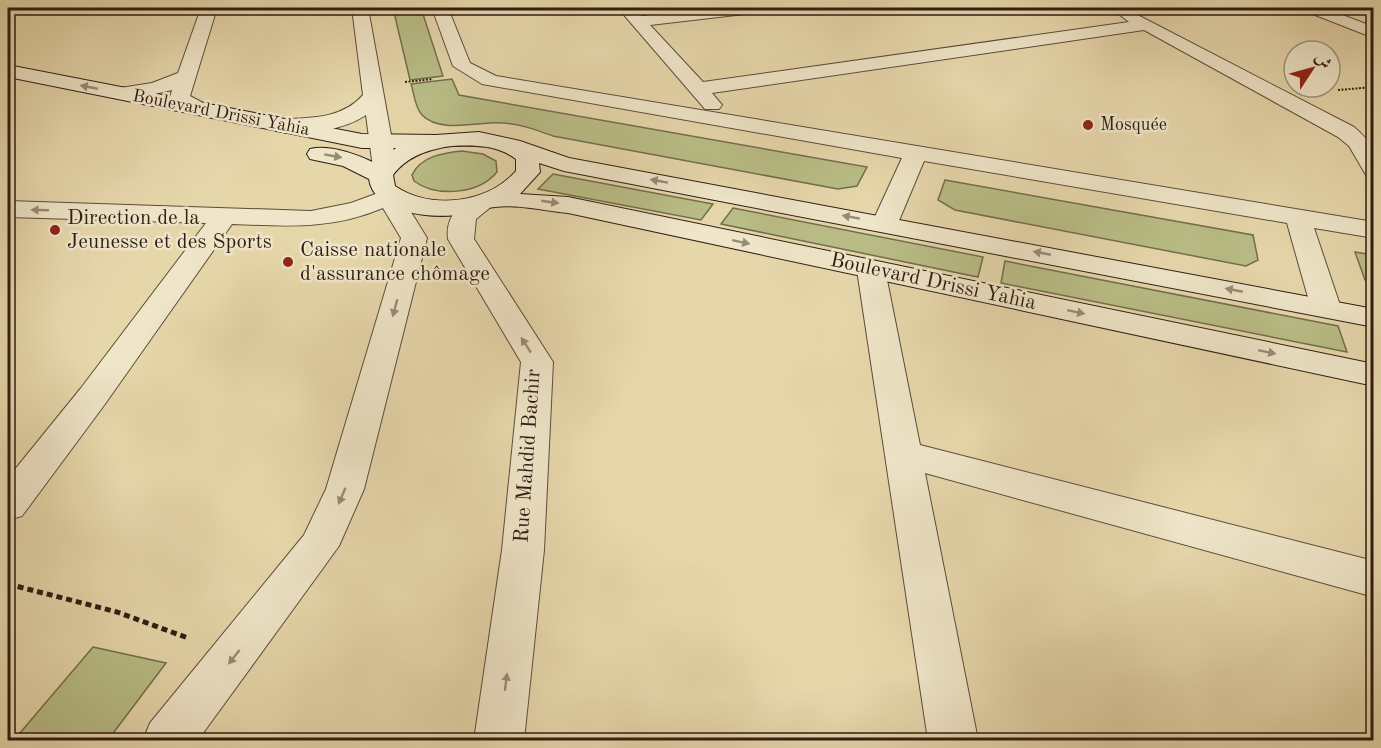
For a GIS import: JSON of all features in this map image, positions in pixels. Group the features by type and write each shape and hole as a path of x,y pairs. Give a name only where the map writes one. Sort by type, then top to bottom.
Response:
{"street":[{"path":"200,109 184,102 180,97 209,8"},
{"path":"168,741 319,546 345,489 414,238 385,180 360,8"},
{"path":"440,8 462,66 489,80 1374,230"},
{"path":"632,14 753,8"},
{"path":"1113,8 1346,132 1358,142 1374,170"},
{"path":"1311,8 1374,33"},
{"path":"632,14 724,119"},
{"path":"698,89 1146,25"},
{"name":"Boulevard Drissi Yahia","path":"8,72 284,126 399,134 445,141"},
{"path":"121,93 146,92 168,86 186,77"},
{"name":"Boulevard Drissi Yahia","path":"8,92 350,160 385,180 414,205 430,207 488,200 567,205 1374,375"},
{"path":"284,126 338,119 356,112 374,97"},
{"path":"8,208 224,217 326,217 358,209 385,180 400,156 445,141 479,139 512,146 564,164 885,223 1374,318"},
{"path":"488,200 516,187 528,172 527,157 512,146"},
{"path":"885,223 916,152"},
{"name":"Rue Mahdid Bachir","path":"488,200 463,216 459,226 461,238 537,362 523,550 499,741"},
{"path":"8,505 93,396 224,217"},
{"path":"1298,217 1326,308"},
{"path":"871,270 952,741"},
{"path":"904,454 1374,579"}],"path":[{"path":"410,82 439,78"},
{"path":"1342,90 1374,87"},
{"path":"8,584 117,612 200,642"}],"green space":[{"path":"393,8 421,8 443,76 410,80"},
{"path":"452,79 459,95 867,167 857,186 838,189 553,136 516,125 494,123 449,125 430,121 422,115 418,108 411,84"},
{"path":"462,151 483,154 496,161 497,172 480,185 457,191 434,190 414,181 412,175 427,160 440,154"},
{"path":"553,174 713,204 701,220 538,189"},
{"path":"945,180 1253,235 1258,260 1246,266 955,210 938,200"},
{"path":"733,208 983,257 978,277 721,224"},
{"path":"1355,252 1373,255 1373,284 1365,280"},
{"path":"1005,261 1338,326 1347,352 1001,283"},
{"path":"93,647 166,663 108,740 14,740"}],"place":[{"name":"Mosquée","path":"1088,125"},
{"name":"Direction de la Jeunesse et des Sports","path":"55,230"},
{"name":"Caisse nationale d'assurance chômage","path":"288,262"}]}
